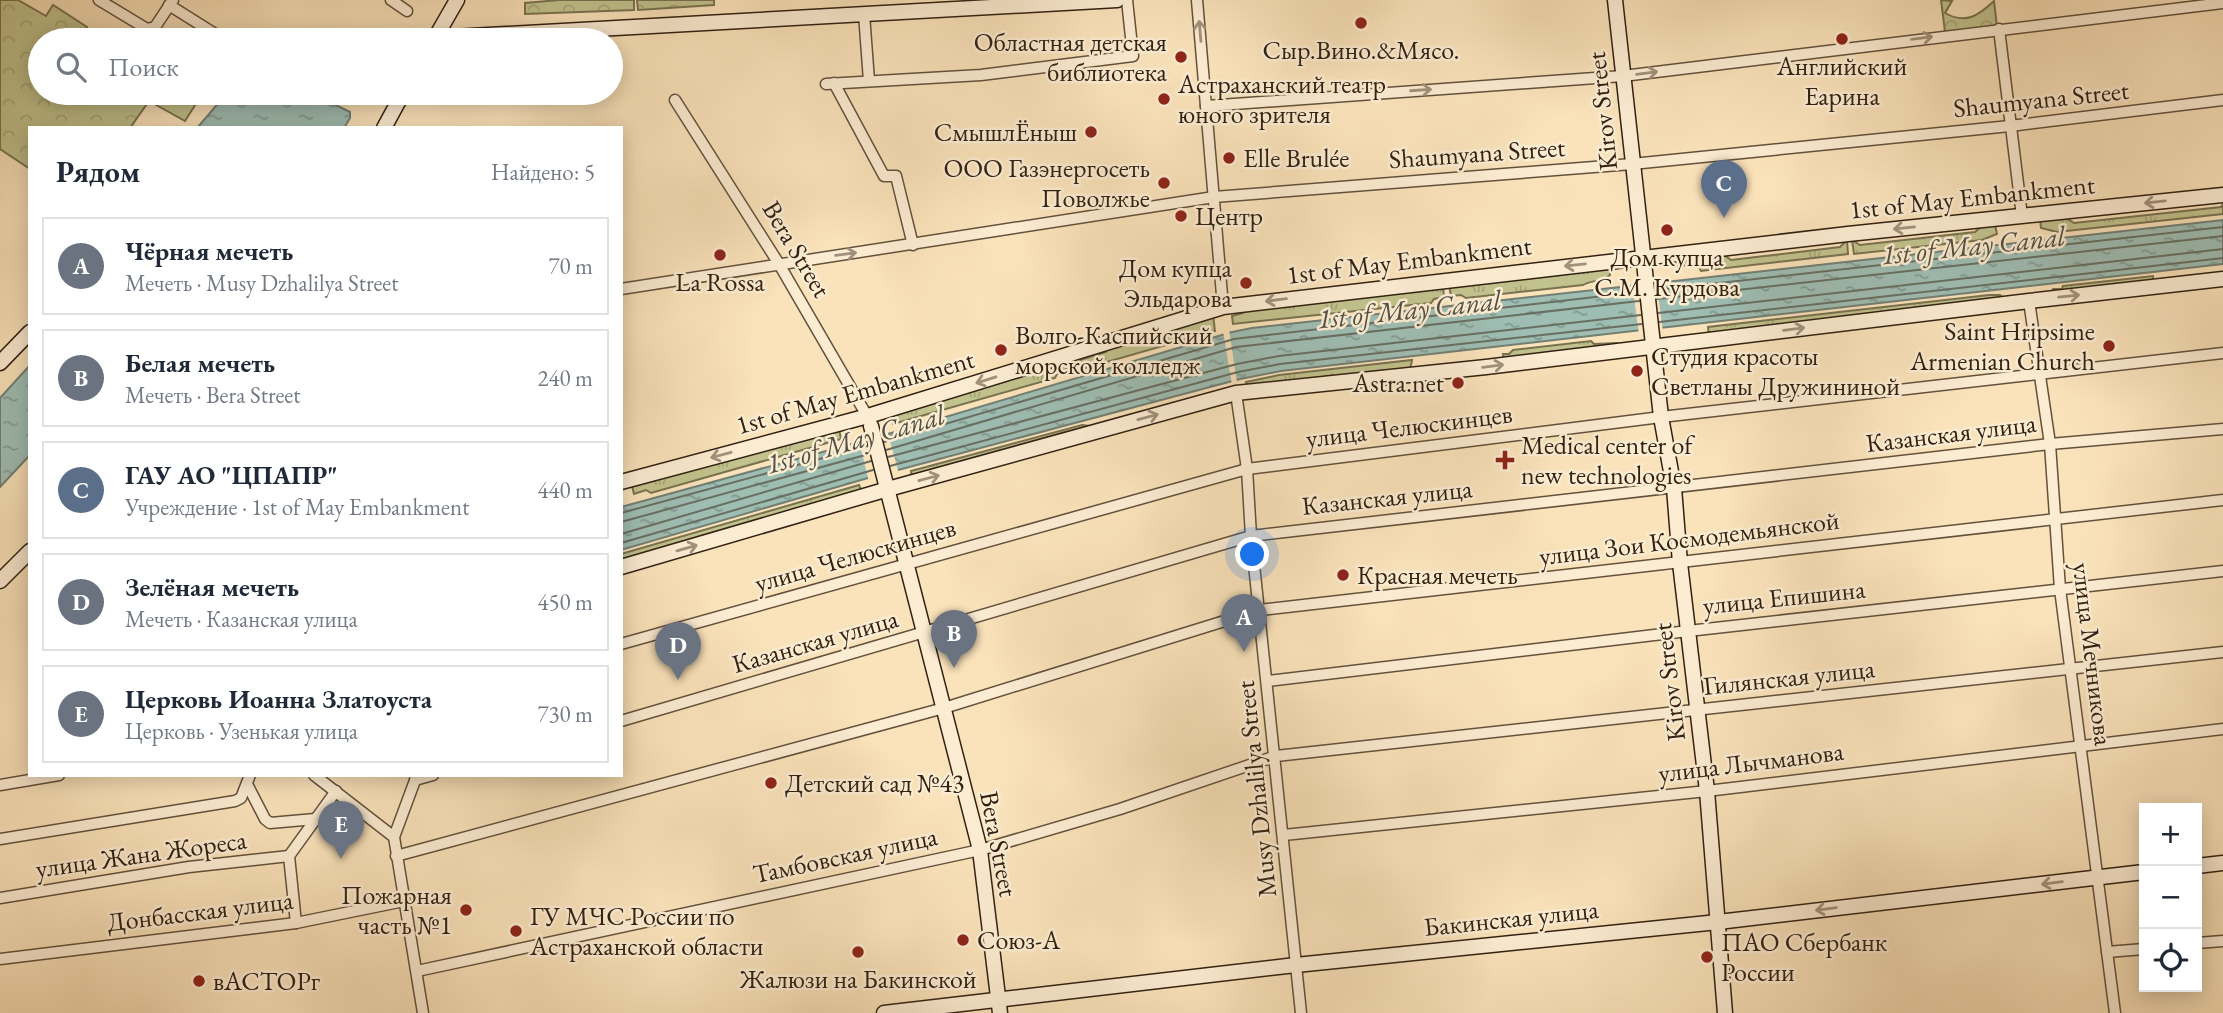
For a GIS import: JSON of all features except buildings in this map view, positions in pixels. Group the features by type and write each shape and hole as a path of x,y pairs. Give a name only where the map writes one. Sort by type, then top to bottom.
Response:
{"main road":[{"path":"441,28 457,0"},
{"path":"623,28 1116,0"},
{"name":"Kirov Street","path":"1615,0 1661,417 1674,488 1680,563 1707,791 1725,1013"},
{"path":"385,126 397,105"},
{"name":"1st of May Embankment","path":"623,482 870,421 1223,307 2223,195"},
{"path":"623,566 887,485 1236,394 1462,370 1653,341 2223,279"},
{"path":"0,363 28,334"},
{"name":"Bera Street","path":"870,421 980,850 999,1006"},
{"path":"0,581 28,553"},
{"path":"2202,865 2223,863"},
{"name":"Бакинская улица","path":"884,1013 999,1006 1112,988 1296,965 1718,922 2139,873"}],"street":[{"path":"99,0 145,28"},
{"path":"391,0 407,11"},
{"path":"913,245 896,176 884,176 830,84 981,75 1133,57 1127,0"},
{"path":"1197,0 1223,307"},
{"path":"151,28 155,27 171,3 206,28"},
{"path":"1206,106 1623,76 2223,3"},
{"path":"864,14 869,81"},
{"path":"1999,29 2022,216"},
{"name":"Bera Street","path":"675,100 779,264 870,421"},
{"name":"Shaumyana Street","path":"623,289 1213,197 1632,164 2010,126 2223,100"},
{"name":"улица Мечникова","path":"2029,301 2050,444 2060,589 2115,1013"},
{"name":"улица Челюскинцев","path":"623,643 1247,469 1661,417 2223,353"},
{"name":"Musy Dzhalilya Street","path":"1236,394 1247,469 1251,536 1301,1013"},
{"name":"Казанская улица","path":"623,720 1251,536 2050,444 2223,429"},
{"name":"улица Зои Космодемьянской","path":"396,856 944,708 1260,610 2223,500"},
{"name":"улица Епишина","path":"1268,681 2223,571"},
{"name":"Гилянская улица","path":"1276,756 2223,652"},
{"name":"улица Лычманова","path":"1284,835 1707,791 2223,729"},
{"name":"Тамбовская улица","path":"416,971 980,850 1120,809 1276,756"},
{"path":"0,785 47,777"},
{"path":"317,777 394,837"},
{"path":"416,778 394,837 423,1013"},
{"path":"248,780 265,819 270,823 315,820"},
{"path":"0,839 241,798 248,780"},
{"path":"296,923 289,856 335,791"},
{"name":"улица Жана Жореса","path":"0,898 189,867 289,856"},
{"name":"Донбасская улица","path":"0,959 296,923 404,901"},
{"path":"2202,943 2223,941"},
{"path":"2107,953 2139,950"}],"green space":[{"path":"0,0 18,0 46,16 53,5 87,27 28,28 28,105 146,105 131,126 28,126 28,168 0,149"},
{"path":"634,0 634,10 525,14 525,3"},
{"path":"637,0 714,0 714,5 638,10"},
{"path":"1941,0 1952,1 1945,13 1959,18 1972,17 1994,1 1997,27 1945,32"},
{"path":"156,105 195,105 185,121"},
{"path":"2223,204 2223,214 2057,232 2041,228 2040,219 2063,216 2074,223 2221,207"},
{"path":"1995,225 1997,234 1982,240 1854,254 1852,240 1860,245 1975,232 1982,226"},
{"path":"1847,240 1848,254 1701,271 1697,264 1672,267 1671,261 1724,255 1731,260 1840,247"},
{"path":"1610,267 1610,275 1607,277 1583,285 1466,298 1461,295 1451,296 1449,285"},
{"path":"2153,276 2154,285 2050,293 2053,289 2062,289 2063,286"},
{"path":"1443,286 1444,297 1434,299 1431,303 1233,324 1232,316 1243,313 1243,309"},
{"path":"2000,295 2007,301 1709,336 1708,327"},
{"path":"1213,315 1215,331 1086,368 1083,366 1072,369 1070,363 1106,352 1109,345"},
{"path":"1591,341 1594,344 1617,343 1623,346 1504,359 1503,354 1509,354 1513,350"},
{"path":"1412,360 1410,370 1248,388 1246,382 1279,375"},
{"path":"1065,364 1067,371 1057,374 1055,378 893,424 889,411 952,397"},
{"path":"1082,425 1089,426 1090,430 912,479 911,471"},
{"path":"839,429 841,439 651,493 646,490 634,494 632,486"},
{"path":"859,485 862,492 623,561 623,553"}],"water":[{"path":"217,105 336,105 350,112 345,126 199,126"},
{"path":"2223,220 2223,264 1281,371 1240,379 868,478 623,549 623,506 888,434 1252,328"},
{"path":"28,367 28,457 0,487 0,398"}],"pier":[{"path":"1656,280 1663,332 1639,335 1632,282"},
{"path":"1229,329 1237,383 1232,385 1223,331"},
{"path":"887,430 899,474 869,482 858,437"}],"place":[{"name":"Сыр.Вино.&Мясо.","path":"1361,23"},
{"name":"Английский Еарина","path":"1842,39"},
{"name":"Областная детская библиотека","path":"1181,57"},
{"name":"Астраханский театр юного зрителя","path":"1164,99"},
{"name":"СмышлЁныш","path":"1091,132"},
{"name":"Elle Brulée","path":"1229,158"},
{"name":"ООО Газэнергосеть Поволжье","path":"1164,183"},
{"name":"Центр","path":"1181,216"},
{"name":"ГАУ АО \"ЦПАПР\"","path":"1724,218"},
{"name":"Дом купца С.М. Курдова","path":"1667,230"},
{"name":"La Rossa","path":"720,255"},
{"name":"Дом купца Эльдарова","path":"1246,283"},
{"name":"Saint Hripsime Armenian Church","path":"2109,346"},
{"name":"Волго-Каспийский морской колледж","path":"1001,350"},
{"name":"Студия красоты Светланы Дружининой","path":"1637,371"},
{"name":"Astra.net","path":"1458,383"},
{"name":"Medical center of new technologies","path":"1505,460"},
{"name":"Красная мечеть","path":"1343,575"},
{"name":"Чёрная мечеть","path":"1244,652"},
{"name":"Белая мечеть","path":"954,668"},
{"name":"Зелёная мечеть","path":"678,680"},
{"name":"Детский сад №43","path":"771,783"},
{"name":"Церковь Иоанна Златоуста","path":"341,859"},
{"name":"Пожарная часть №1","path":"466,910"},
{"name":"ГУ МЧС России по Астраханской области","path":"516,931"},
{"name":"Союз-А","path":"963,940"},
{"name":"Жалюзи на Бакинской","path":"858,952"},
{"name":"ПАО Сбербанк России","path":"1707,957"},
{"name":"вАСТОРг","path":"199,981"}],"water label":[{"name":"1st of May Canal","path":"1973,245"},
{"name":"1st of May Canal","path":"1409,309"},
{"name":"1st of May Canal","path":"855,439"}]}
